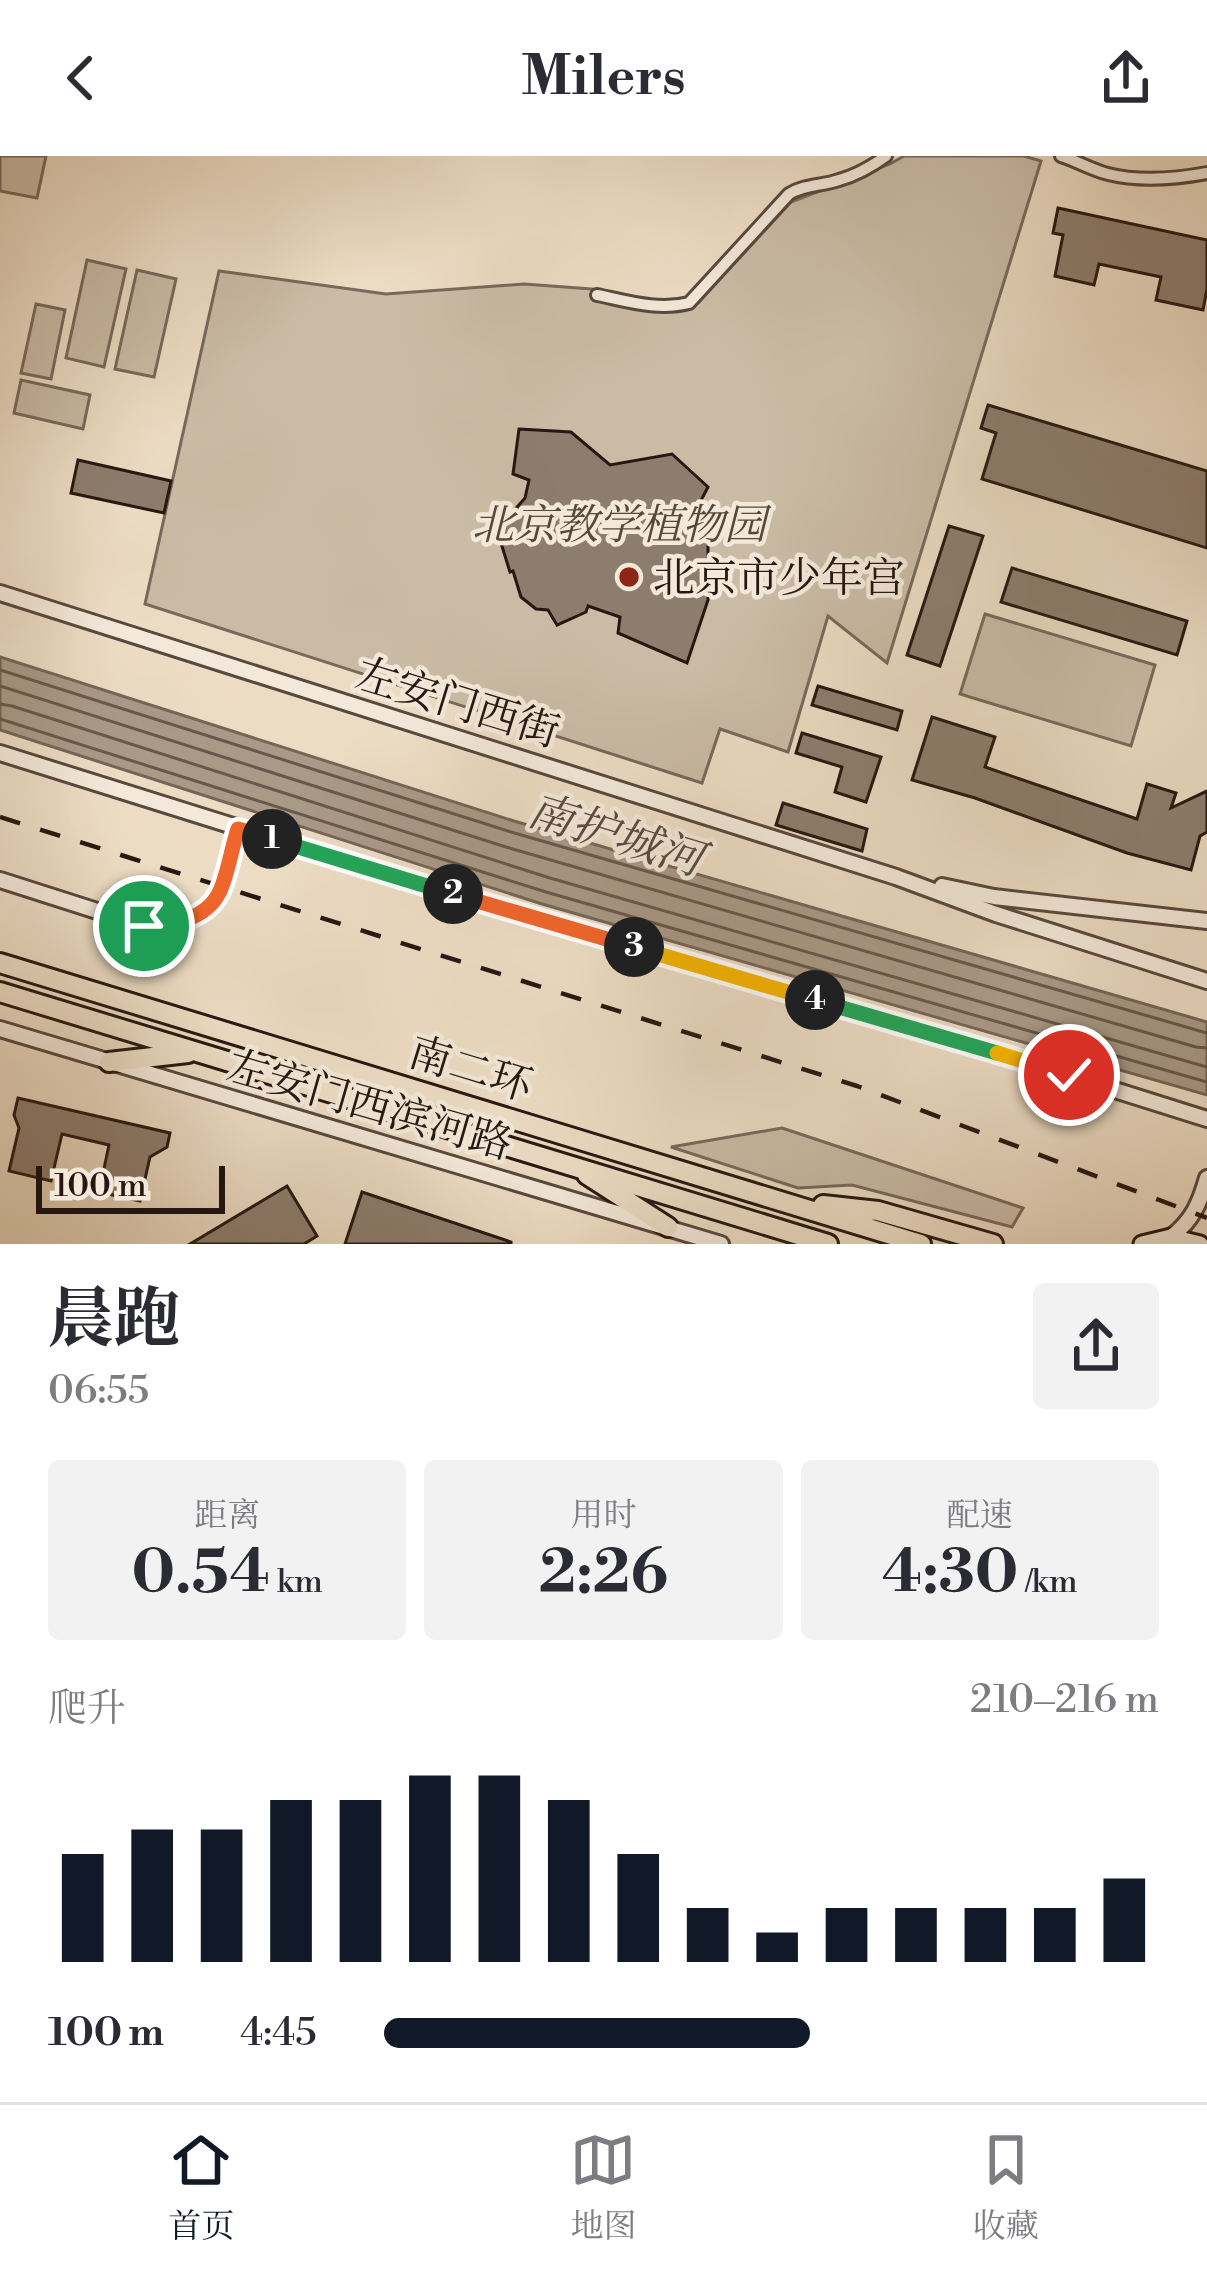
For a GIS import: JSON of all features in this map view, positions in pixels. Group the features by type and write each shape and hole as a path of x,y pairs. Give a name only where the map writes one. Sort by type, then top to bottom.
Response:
{"highway":[{"name":"南二环","path":"0,963 921,1244"},
{"name":"南二环","path":"0,992 829,1244"},
{"path":"110,1062 198,1052"},
{"path":"567,1163 668,1227"},
{"path":"777,1199 878,1210 994,1244"}],"main road":[{"path":"1142,1244 1171,1237 1200,1244"}],"street":[{"path":"597,295 653,306 689,302 789,194 835,182 886,156"},
{"path":"1061,156 1107,174 1178,179 1207,173"},
{"name":"左安门西街","path":"0,592 1207,981"},
{"path":"0,753 238,829 1207,1119"},
{"path":"0,880 144,926 179,922 209,906 220,892 238,829"},
{"name":"左安门西街","path":"896,877 994,897 1207,921"},
{"name":"左安门西滨河路","path":"0,1029 721,1244"},
{"path":"1171,1237 1198,1208 1207,1178"}],"green space":[{"path":"0,156 46,156 37,198 0,191"},
{"name":"北京教学植物园","path":"904,156 1024,156 1041,161 887,663 828,616 788,752 720,729 702,783 145,604 219,271 386,294 524,284 592,289 682,310 698,303 791,202"},
{"path":"87,260 126,269 104,367 66,358"},
{"path":"137,270 176,279 154,377 115,369"},
{"path":"36,304 65,310 51,379 21,373"},
{"path":"21,380 90,395 83,429 14,413"},
{"path":"985,614 1155,665 1131,746 960,694"},
{"path":"782,1128 1023,1208 1012,1227 852,1185 798,1188 671,1147"}],"water":[{"path":"0,657 514,821 1207,1022 1207,1095 542,904 0,730"}],"building":[{"path":"1058,208 1207,240 1203,310 1156,300 1161,277 1099,264 1094,285 1055,276 1063,235 1053,233"},
{"path":"988,405 1207,471 1207,548 982,479 996,433 981,428"},
{"path":"519,429 571,432 610,465 672,454 708,487 695,512 696,533 708,532 708,600 687,663 618,633 620,617 588,606 586,612 557,625 548,610 536,609 521,597 497,530 525,498 529,480 513,474"},
{"path":"78,460 171,481 164,513 71,493"},
{"path":"949,526 983,536 940,666 907,655"},
{"path":"1012,568 1187,621 1177,655 1001,602"},
{"path":"818,686 902,711 897,730 812,705"},
{"path":"932,717 995,737 985,767 1137,819 1147,784 1176,793 1171,808 1207,791 1207,832 1200,836 1191,870 912,780"},
{"path":"802,733 881,757 866,802 835,792 842,767 796,753"},
{"path":"783,803 867,829 862,851 776,825"},
{"path":"18,1098 170,1133 167,1147 150,1157 140,1201 99,1192 109,1145 62,1134 51,1181 9,1171 19,1128 14,1115"},
{"path":"287,1186 317,1236 304,1244 190,1244"},
{"path":"362,1192 511,1242 511,1244 345,1244"}],"railway":[{"path":"0,817 857,1086 1207,1218"}],"place":[{"name":"北京市少年宫","path":"629,577"}],"route":[{"path":"144,926 179,922 209,906 220,892 238,829 1069,1075"}],"water label":[{"name":"南护城河","path":"616,834"}]}
